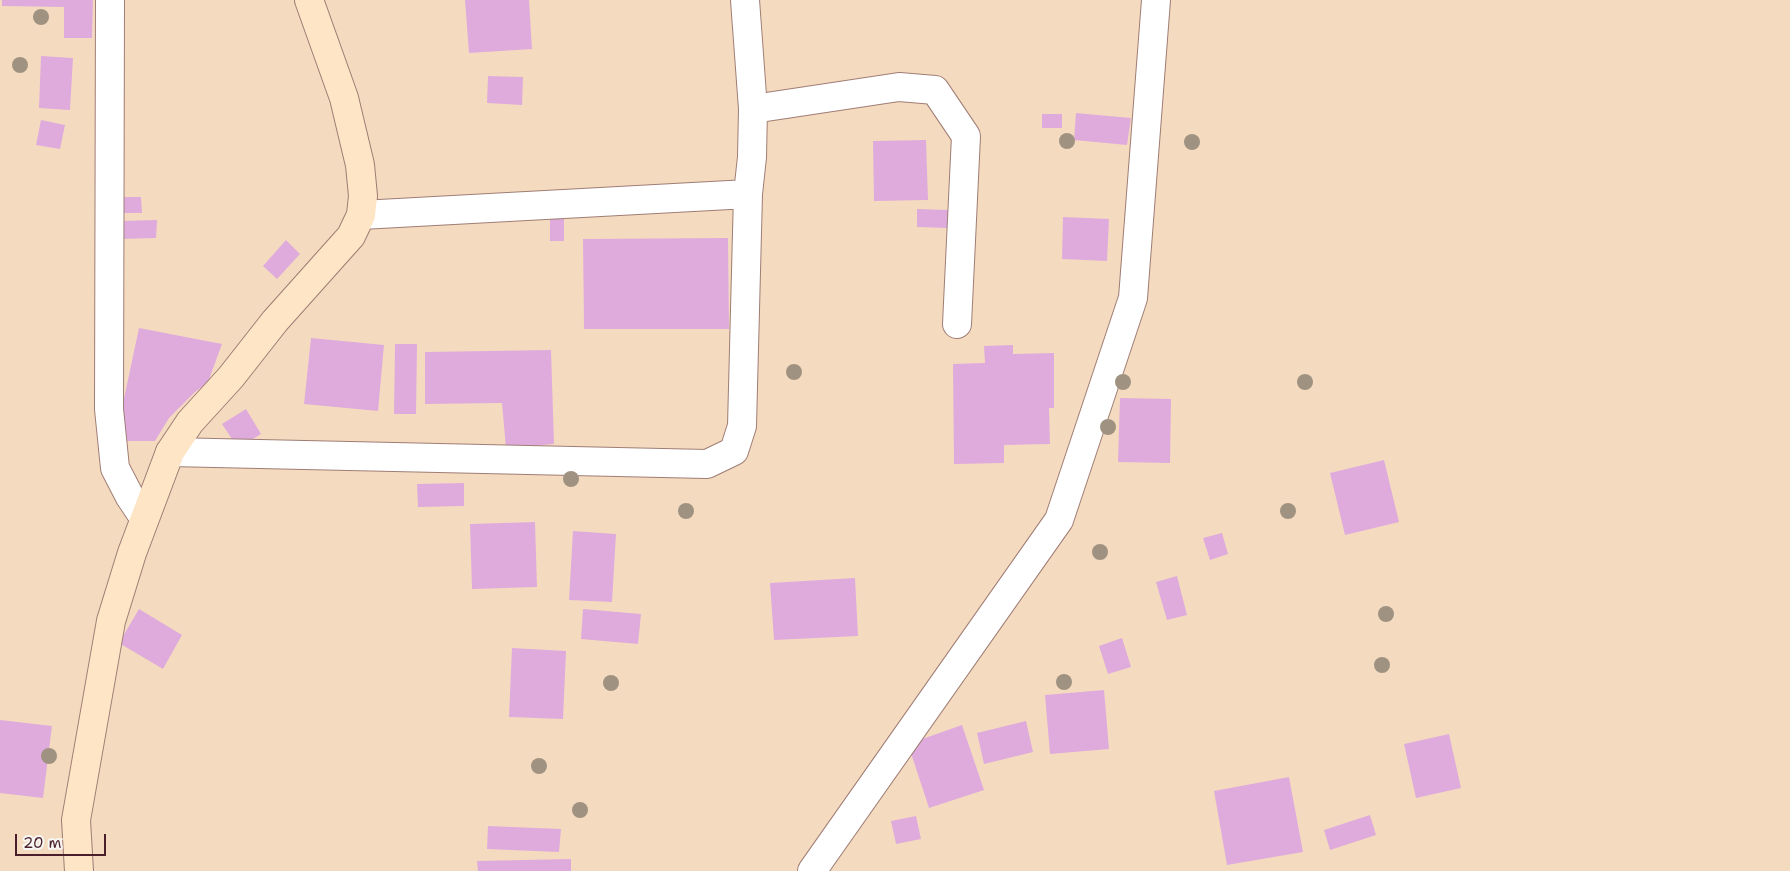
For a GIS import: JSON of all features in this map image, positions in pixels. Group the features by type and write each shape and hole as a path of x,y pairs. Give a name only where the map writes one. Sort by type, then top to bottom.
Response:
{"street":[{"path":"110,0 109,409 115,468 130,497 144,518"},
{"path":"79,871 76,820 112,621 144,518 170,452 190,422 231,377 275,321 351,236 361,215 363,196 360,165 344,98 309,0"},
{"path":"170,452 707,464 734,451 742,426 748,194 752,157 753,109 745,0"},
{"path":"812,871 1059,520 1133,298 1156,0"},
{"path":"753,109 900,87 935,90 966,136 957,324"},
{"path":"361,215 748,194"}],"building":[{"path":"2,0 93,0 92,38 64,38 64,7 2,6"},
{"path":"465,0 529,0 532,49 469,53"},
{"path":"41,56 73,58 70,110 39,108"},
{"path":"488,76 523,77 522,105 487,103"},
{"path":"1076,113 1131,118 1127,145 1074,140"},
{"path":"1042,114 1062,114 1062,128 1042,128"},
{"path":"41,120 65,125 60,149 36,145"},
{"path":"926,140 928,200 874,201 873,141"},
{"path":"122,197 141,197 142,213 123,213"},
{"path":"917,209 950,210 949,228 917,227"},
{"path":"550,212 564,212 564,241 550,241"},
{"path":"1063,217 1109,219 1107,261 1062,259"},
{"path":"157,220 156,238 119,239 119,221"},
{"path":"728,238 729,329 584,329 583,239"},
{"path":"286,240 300,254 277,279 263,266"},
{"path":"139,328 222,344 208,382 169,418 155,441 115,441"},
{"path":"311,338 384,345 378,411 304,404"},
{"path":"395,344 417,344 416,414 394,414"},
{"path":"1013,345 1013,354 1054,353 1054,408 1049,408 1050,444 1004,445 1004,463 954,464 953,364 985,363 984,346"},
{"path":"551,350 554,444 506,448 502,403 425,404 425,352"},
{"path":"1120,398 1171,399 1170,463 1118,462"},
{"path":"246,409 261,434 238,448 222,424"},
{"path":"1384,460 1399,522 1345,535 1330,473"},
{"path":"464,483 464,506 418,507 417,484"},
{"path":"535,522 537,587 472,589 470,524"},
{"path":"573,531 616,534 612,602 569,600"},
{"path":"1222,533 1228,554 1210,560 1203,538"},
{"path":"1177,576 1187,615 1167,620 1156,582"},
{"path":"855,578 858,636 774,640 770,583"},
{"path":"139,609 182,635 163,669 119,643"},
{"path":"583,609 641,614 638,644 581,639"},
{"path":"1122,638 1131,667 1108,674 1099,646"},
{"path":"512,648 566,651 563,719 509,717"},
{"path":"1104,690 1109,749 1050,754 1045,695"},
{"path":"0,720 52,726 43,798 0,793"},
{"path":"1026,721 1033,752 984,764 977,733"},
{"path":"962,725 984,790 929,808 908,744"},
{"path":"1449,734 1461,788 1416,798 1404,744"},
{"path":"1289,777 1303,852 1227,865 1214,791"},
{"path":"1370,815 1376,835 1330,850 1324,830"},
{"path":"916,816 921,839 896,844 891,821"},
{"path":"488,826 561,829 559,852 487,849"},
{"path":"571,859 571,871 478,871 477,861"}]}
